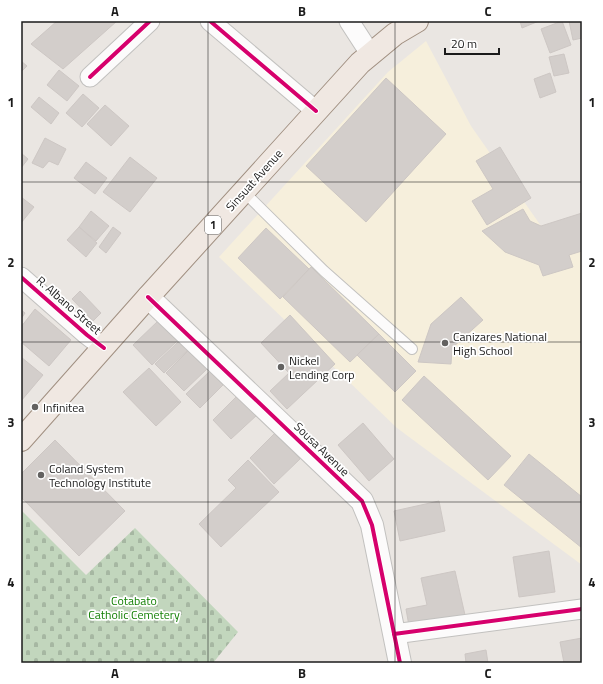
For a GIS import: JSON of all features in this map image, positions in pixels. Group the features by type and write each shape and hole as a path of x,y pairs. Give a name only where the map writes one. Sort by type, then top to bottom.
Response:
{"main road":[{"name":"Sinsuat Avenue","path":"21,440 360,63 395,34 416,21"}],"street":[{"path":"90,78 150,21"},
{"path":"210,21 316,111"},
{"path":"349,21 371,55"},
{"name":"R. Albano Street","path":"21,277 104,348"},
{"name":"Sousa Avenue","path":"148,297 362,501 372,525 400,663"},
{"path":"394,634 582,609"}],"lane":[{"path":"243,192 324,271 412,350"}],"shaded area":[{"name":"Canizares National High School","path":"426,41 471,126 541,226 582,214 582,565 397,428 219,257 388,72"}],"green space":[{"name":"Cotabato Catholic Cemetery","path":"21,510 86,575 135,528 238,632 213,663 21,663"}],"building":[{"path":"57,21 117,21 63,69 31,44"},
{"path":"520,21 539,21 522,28"},
{"path":"562,21 571,45 550,53 541,29"},
{"path":"569,21 582,21 582,38 573,40"},
{"path":"564,54 569,73 554,76 549,57"},
{"path":"21,61 27,66 21,72"},
{"path":"59,70 79,86 67,101 47,85"},
{"path":"550,73 556,92 540,98 534,79"},
{"path":"386,78 446,134 366,222 306,166"},
{"path":"83,94 99,108 82,127 66,113"},
{"path":"39,97 59,113 51,124 31,107"},
{"path":"105,105 129,126 111,146 87,124"},
{"path":"45,138 66,149 58,165 49,161 43,168 32,163"},
{"path":"500,147 531,198 487,225 472,201 493,189 476,161"},
{"path":"21,153 28,159 21,168"},
{"path":"130,157 157,178 130,212 103,192"},
{"path":"86,162 107,178 95,194 74,178"},
{"path":"21,197 34,207 21,223"},
{"path":"523,209 530,221 541,226 582,213 582,251 569,255 573,267 543,276 539,265 505,252 482,231"},
{"path":"91,211 109,226 96,241 79,227"},
{"path":"79,227 97,243 86,257 67,240"},
{"path":"113,227 121,233 106,253 99,247"},
{"path":"266,228 309,269 280,299 238,258"},
{"path":"311,267 379,334 350,362 283,297"},
{"path":"80,291 101,313 93,321 72,299"},
{"path":"461,297 483,320 452,348 451,364 418,362 431,324"},
{"path":"35,309 71,340 49,366 21,342 21,327"},
{"path":"21,310 25,313 21,319"},
{"path":"290,315 335,364 287,409 270,391 289,373 261,343"},
{"path":"158,321 177,341 152,365 133,345"},
{"path":"379,334 416,371 395,392 357,355"},
{"path":"179,341 188,350 164,373 155,364"},
{"path":"189,350 207,369 184,391 166,373"},
{"path":"21,357 43,375 21,401"},
{"path":"149,368 181,402 156,426 123,392"},
{"path":"210,371 223,385 200,408 186,394"},
{"path":"424,376 511,456 488,480 402,400"},
{"path":"238,395 257,415 231,439 213,420"},
{"path":"363,423 394,459 369,481 338,445"},
{"path":"275,433 300,459 274,484 250,458"},
{"path":"55,440 125,511 79,556 21,497 21,474"},
{"path":"529,454 582,497 582,548 504,485"},
{"path":"248,460 279,492 221,547 199,524 236,488 228,480"},
{"path":"439,501 445,531 400,541 394,511"},
{"path":"549,551 555,592 519,597 513,557"},
{"path":"455,571 465,615 409,626 406,609 427,605 421,578"},
{"path":"582,638 582,663 564,663 560,642"},
{"path":"486,650 488,663 466,663 465,654"}],"cycle path":[{"path":"90,77 150,21"},
{"path":"210,21 316,111"},
{"path":"21,277 104,348"},
{"path":"148,297 362,501 372,525 400,663"},
{"path":"394,634 582,609"}],"place":[{"name":"Canizares National High School","path":"445,343"},
{"name":"Nickel Lending Corp","path":"281,367"},
{"name":"Infinitea","path":"35,407"},
{"name":"Coland System Technology Institute","path":"41,475"}]}
